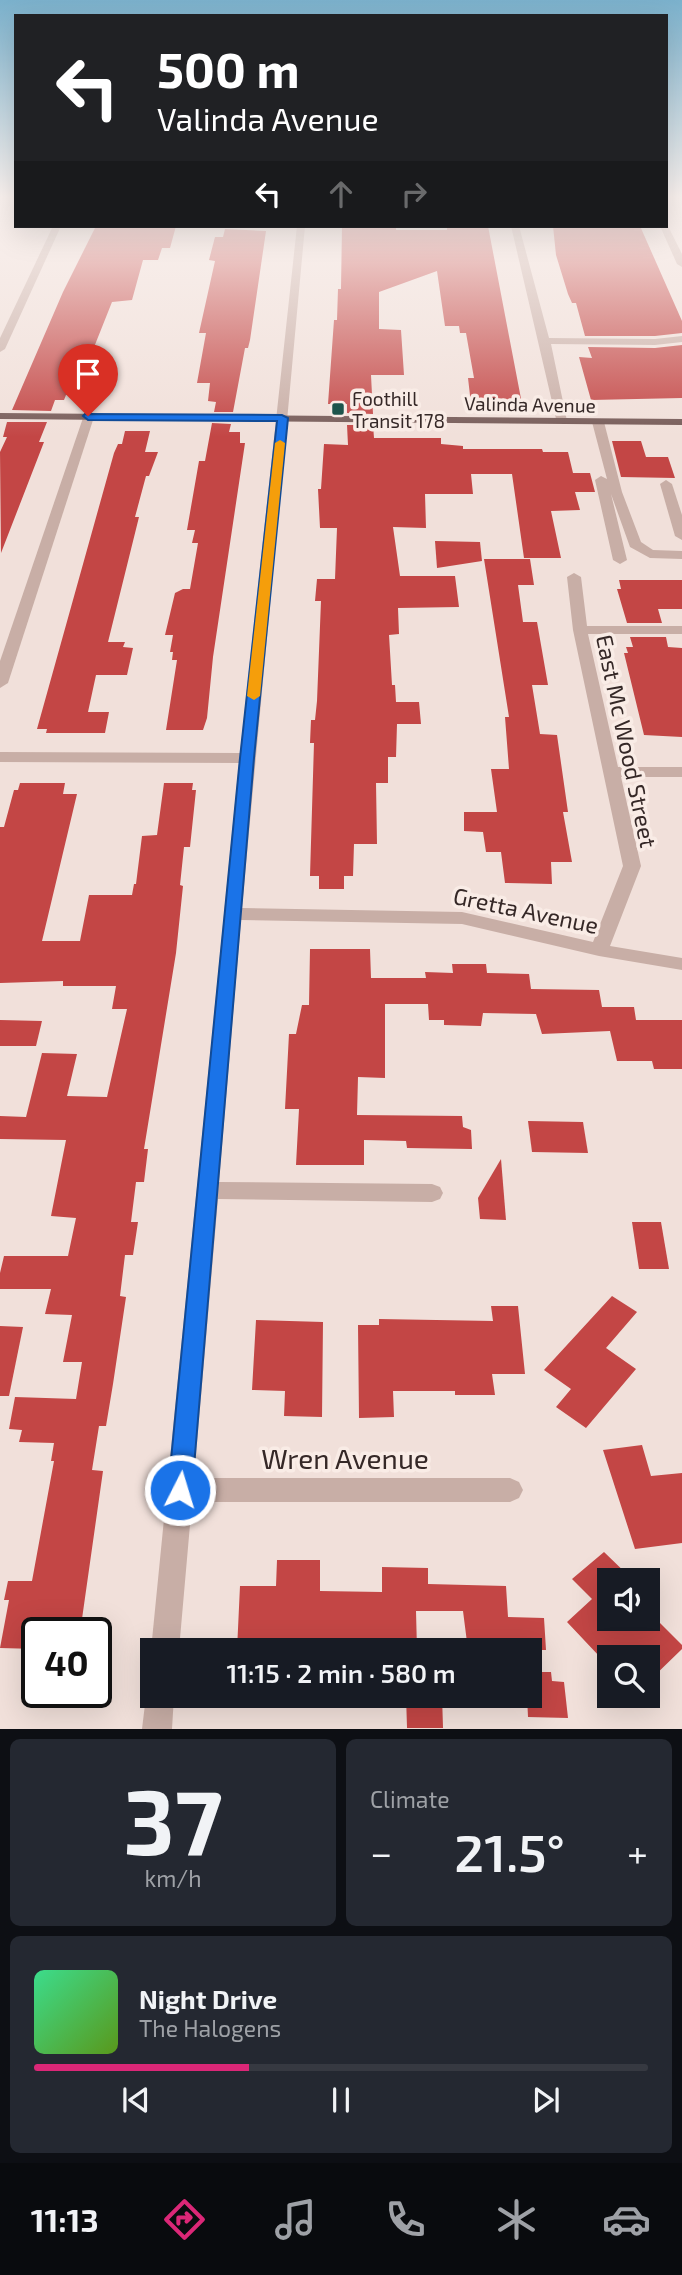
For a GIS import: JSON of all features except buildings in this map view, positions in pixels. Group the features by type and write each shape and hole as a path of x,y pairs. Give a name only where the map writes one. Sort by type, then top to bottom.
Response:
{"main road":[{"name":"Valinda Avenue","path":"0,416 682,422"}],"street":[{"path":"0,349 34,276"},
{"path":"166,1638 247,758 296,276"},
{"path":"528,276 545,341 561,421"},
{"path":"545,341 655,342 682,339"},
{"path":"0,683 88,416"},
{"path":"593,422 635,544 650,554 676,557 682,555"},
{"path":"593,422 620,560"},
{"path":"666,484 682,536"},
{"name":"East Mc Wood Street","path":"575,577 580,630 632,866 599,950"},
{"path":"580,630 682,629"},
{"path":"0,757 247,758"},
{"path":"610,772 682,772"},
{"name":"Gretta Avenue","path":"233,914 462,918 599,950 682,964"},
{"path":"207,1190 432,1193"},
{"name":"Wren Avenue","path":"180,1490 510,1490"},
{"path":"157,1729 159,1708"}],"slow traffic":[{"path":"254,696 280,443"}],"place":[{"name":"Foothill Transit 178","path":"338,409"}],"route":[{"path":"88,416 282,418 247,758 180,1490"}]}
